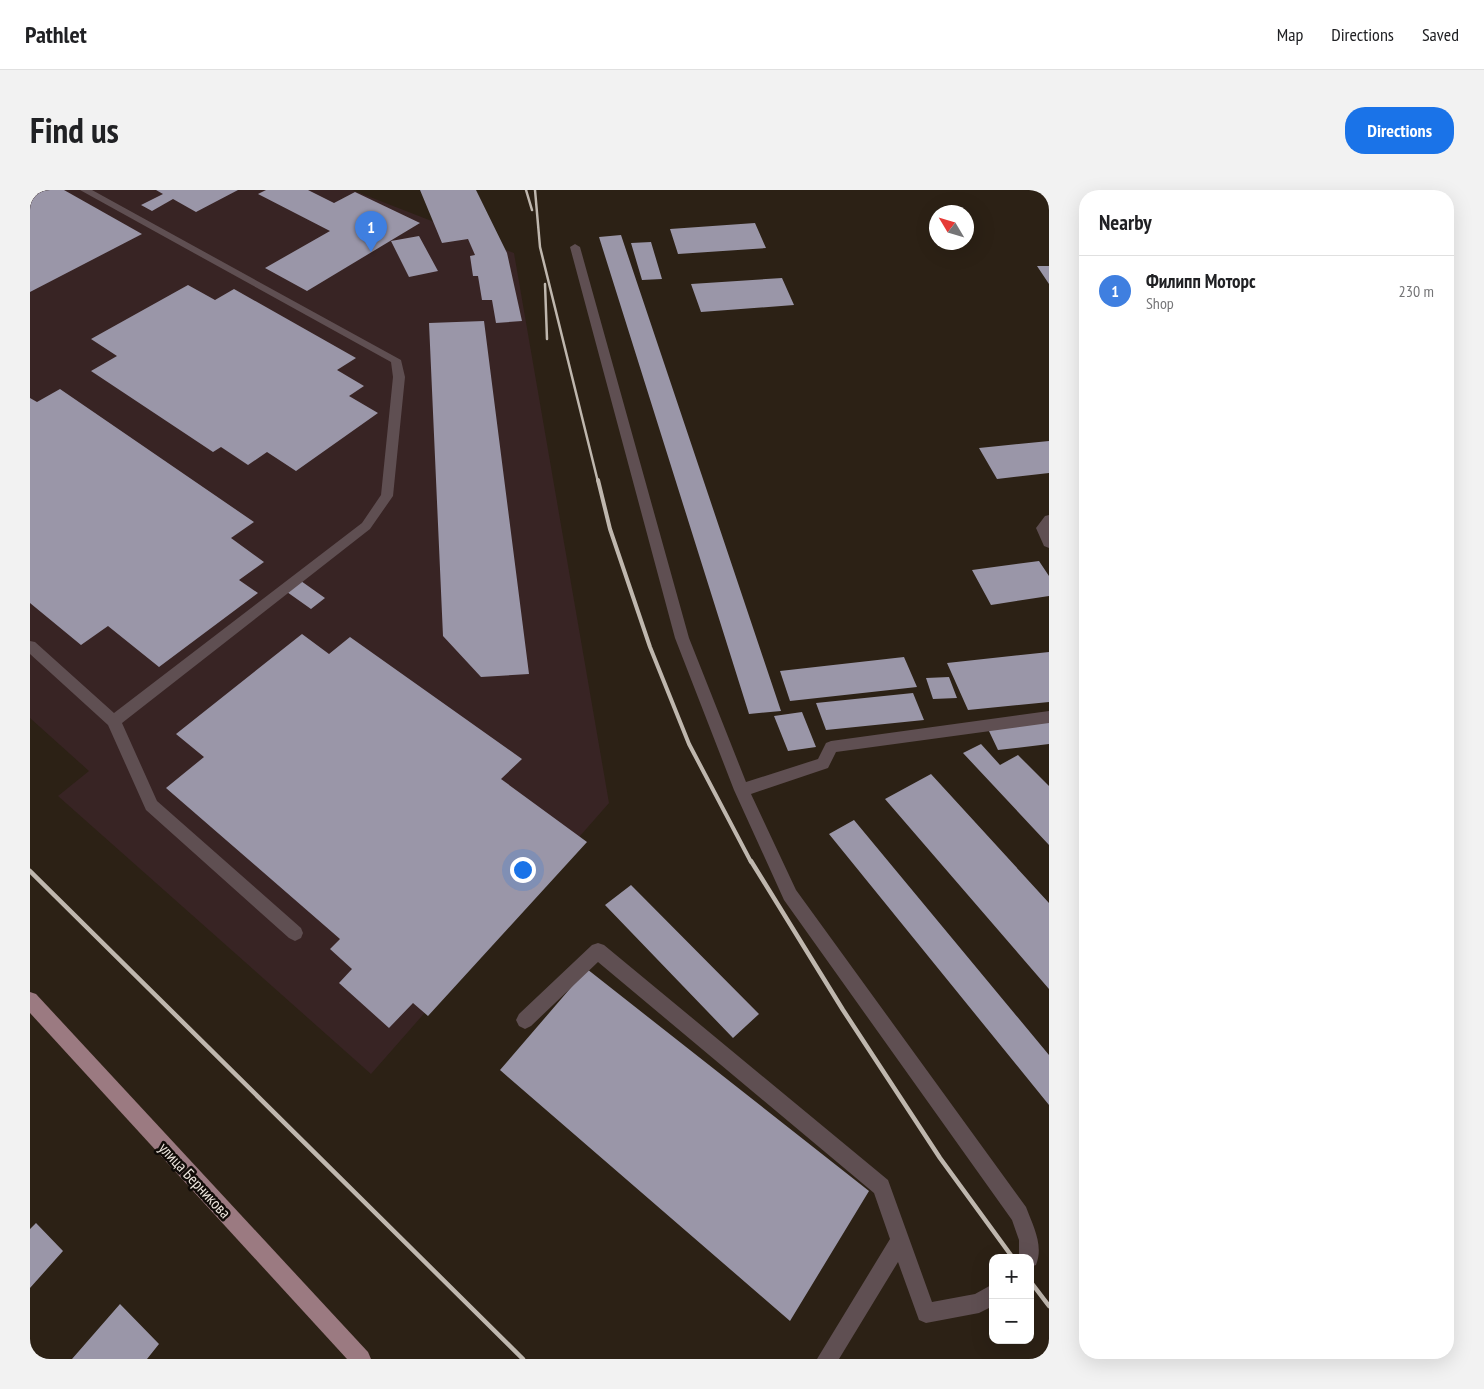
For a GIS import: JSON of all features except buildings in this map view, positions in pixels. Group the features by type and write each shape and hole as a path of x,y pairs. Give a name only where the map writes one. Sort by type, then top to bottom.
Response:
{"main road":[{"name":"улица Берникова","path":"30,1000 361,1359"}],"street":[{"path":"85,190 396,360 399,377 388,496 366,526 114,721"},
{"path":"575,247 682,638 742,790 790,894 1019,1214 1029,1240 1028,1254"},
{"path":"1049,519 1042,528 1049,543"},
{"path":"30,646 114,721 151,805 295,933"},
{"path":"742,790 823,764 831,747 1049,717"},
{"path":"525,1020 598,951 881,1187 926,1313 979,1303 989,1297"},
{"path":"827,1359 900,1240"}],"shaded area":[{"path":"30,190 352,190 514,253 609,803 371,1074 58,796 89,771 30,718"}],"railway":[{"path":"526,190 532,210"},
{"path":"535,190 540,247 598,482"},
{"path":"545,284 547,339"},
{"path":"598,480 610,529 650,647 689,744 751,862"},
{"path":"751,861 843,1010 940,1158 1010,1254"},
{"path":"30,871 523,1359"},
{"path":"1034,1286 1049,1306"}],"place":[{"name":"Филипп Моторс","path":"371,252"}]}
